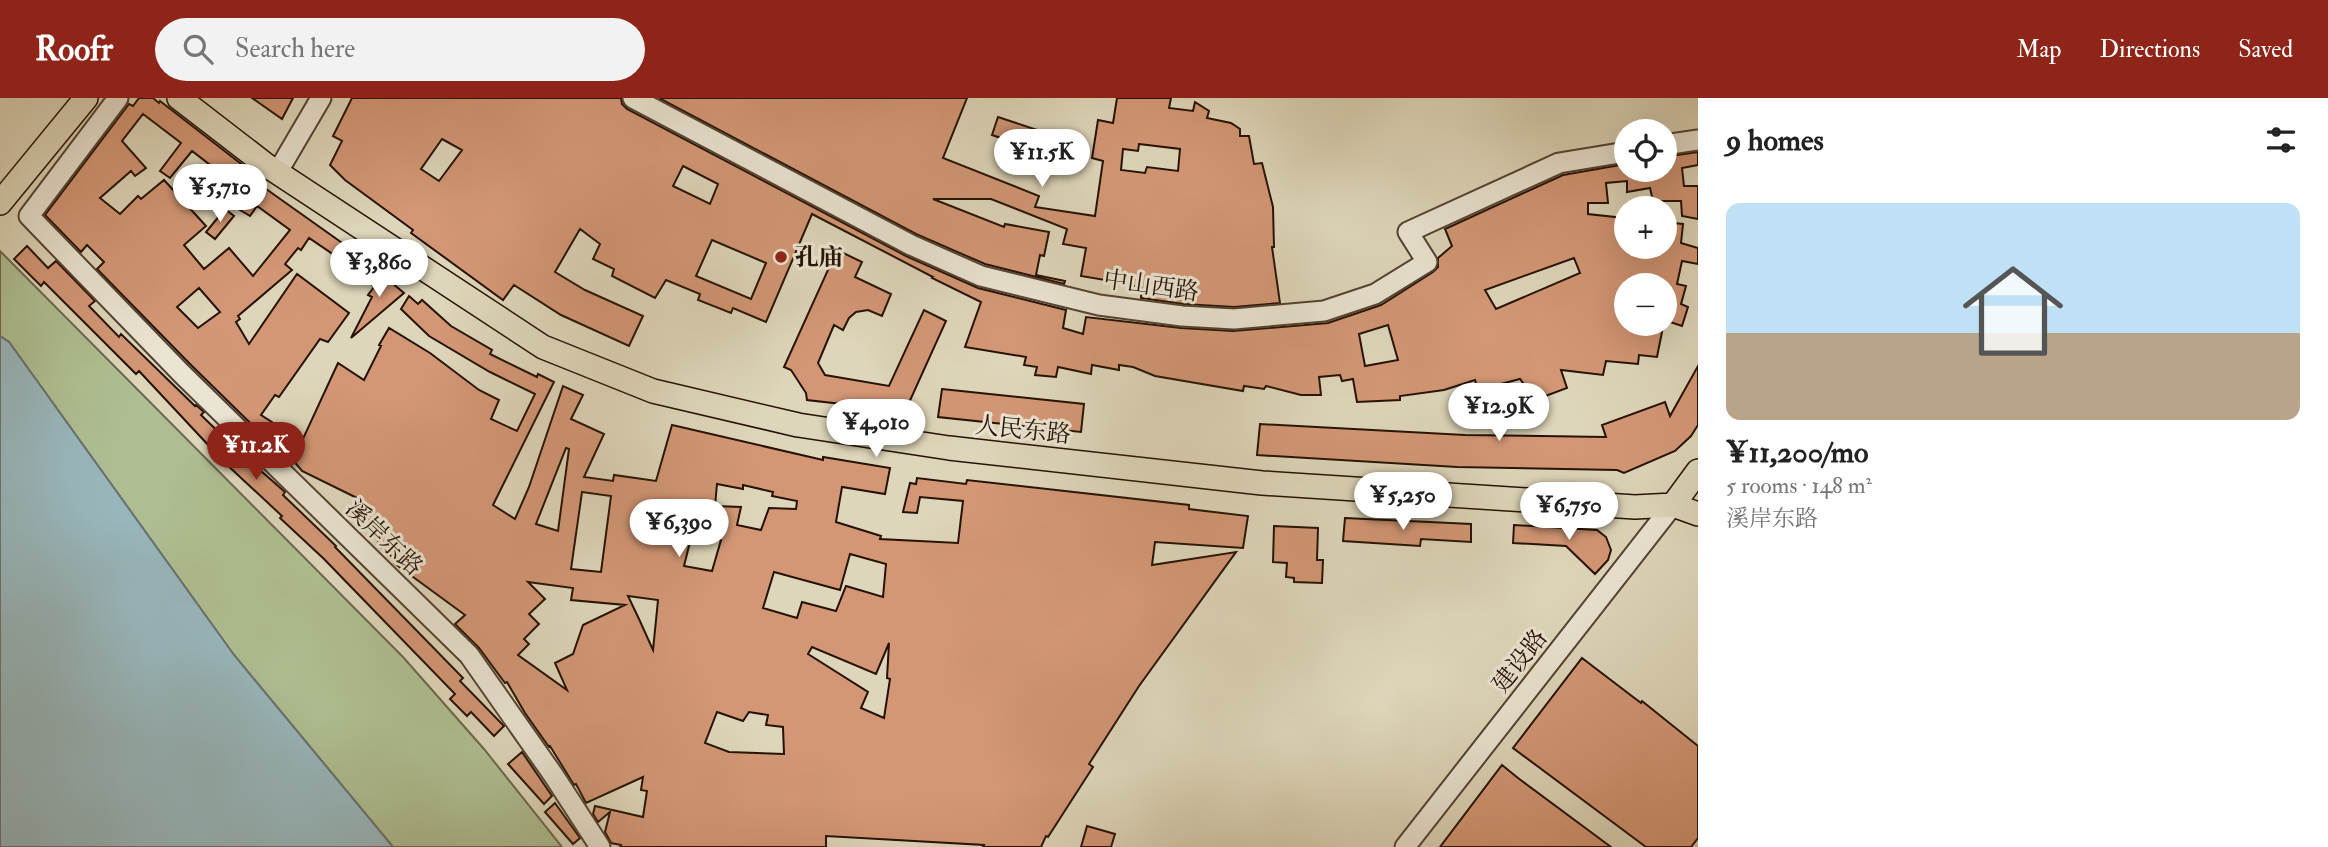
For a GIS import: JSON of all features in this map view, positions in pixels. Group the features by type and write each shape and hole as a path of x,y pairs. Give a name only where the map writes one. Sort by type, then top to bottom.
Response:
{"main road":[{"path":"0,203 86,98"},
{"name":"人民东路","path":"179,98 277,173 543,347 653,391 798,425 949,448 1262,483 1635,507 1673,505 1698,514"},
{"path":"1673,505 1698,471"}],"street":[{"name":"溪岸东路","path":"118,98 29,216 182,374 469,655 600,847"},
{"path":"277,173 321,98"},
{"name":"中山西路","path":"633,98 911,245 981,276 1099,305 1204,318 1234,319 1324,311 1375,294 1427,262 1408,232 1559,163 1614,154"},
{"path":"1677,143 1698,140"},
{"name":"建设路","path":"1405,847 1673,505"}],"green space":[{"path":"0,251 403,657 484,749 562,847 393,847 234,655 9,342 0,336"}],"water":[{"path":"0,336 9,342 234,655 393,847 0,847"}],"building":[{"path":"139,98 153,98 159,103 160,101 249,170 245,174 345,245 337,257 309,238 301,250 298,248 285,264 292,270 238,316 240,319 236,322 249,344 297,274 349,313 328,342 320,339 279,397 275,395 261,415 289,433 292,430 302,441 338,363 364,380 389,328 430,353 479,390 499,400 491,419 517,431 535,394 490,372 429,336 401,309 409,296 418,304 422,300 451,326 492,350 490,354 537,377 538,374 554,382 493,505 515,519 529,487 563,386 583,395 571,419 604,434 584,477 613,481 614,475 656,481 672,425 823,460 823,457 890,468 885,494 842,487 836,522 881,536 880,539 958,543 963,501 920,497 917,513 903,512 910,483 916,484 917,478 966,484 967,480 1189,505 1189,509 1248,516 1243,548 1155,542 1152,565 1236,552 1139,686 1089,764 1093,767 1041,847 983,847 984,845 826,836 826,847 620,847 621,845 611,843 605,832 610,812 598,822 593,814 595,806 643,817 647,791 641,790 643,777 586,803 507,682 505,683 479,648 455,624 465,615 394,563 396,560 377,544 384,530 350,509 357,498 302,471 287,453 284,456 97,269 104,262 87,245 81,252 45,215 129,104 133,106","holes":["143,114 181,143 160,171 170,178 192,151 250,196 240,210 250,216 257,206 290,230 253,276 229,248 204,269 184,245 206,226 164,180 141,199 138,196 120,214 100,198 131,171 135,176 146,168 122,141","199,288 220,312 198,328 177,307","566,448 569,449 558,531 536,524","717,484 743,489 743,485 773,492 772,496 797,501 796,509 769,508 761,530 737,525 741,507 715,506","582,492 611,496 601,572 571,569","692,534 721,540 712,571 684,566","850,554 886,564 883,597 846,586 836,611 802,602 797,618 763,608 774,572 840,590","528,582 573,588 571,600 625,605 583,625 573,654 555,663 567,690 518,655 529,644 524,639 539,624 529,614 545,599","628,596 658,600 653,650","889,643 887,678 890,679 884,718 861,708 868,692 808,654 812,647 876,674","717,712 743,721 749,712 768,715 766,725 783,727 784,754 729,752 705,743"]},
{"path":"252,98 293,98 282,119"},
{"path":"352,98 621,98 627,109 906,256 978,288 1066,310 1063,328 1083,334 1086,317 1233,331 1328,323 1381,305 1433,272 1438,267 1438,258 1452,246 1445,229 1563,175 1614,166 1614,182 1616,182 1606,183 1608,203 1588,203 1588,214 1614,217 1614,259 1677,259 1677,223 1683,224 1681,243 1698,248 1698,264 1682,261 1677,284 1677,273 1614,273 1614,336 1661,336 1657,357 1639,355 1638,364 1606,361 1603,375 1561,370 1567,388 1535,400 1520,379 1478,390 1475,380 1444,390 1400,396 1400,400 1357,402 1353,379 1342,381 1340,375 1319,377 1321,395 1301,395 1266,386 1264,389 1244,386 1243,391 1155,376 1133,367 1119,365 1119,370 1092,365 1091,374 1058,367 1056,377 1035,375 1037,367 1024,365 1026,357 965,347 981,302 812,214 766,322 733,308 731,313 698,300 700,294 666,280 655,298 612,276 614,269 593,259 600,244 580,229 555,272 585,290 643,316 629,346 561,315 514,285 503,300 411,233 413,230 345,180 330,165 342,141 333,136","holes":["442,139 462,150 439,181 421,169","683,166 718,184 710,204 673,186","712,240 766,263 751,299 696,276","1574,258 1580,273 1496,309 1485,290","1388,325 1398,360 1365,366 1359,334"]},
{"path":"659,98 967,98 943,158 1039,196 1035,207 1095,216 1103,161 1092,158 1098,120 1113,123 1117,98 1171,98 1169,108 1193,111 1195,102 1209,111 1207,118 1231,123 1240,129 1240,136 1249,136 1254,164 1262,163 1273,207 1272,247 1280,303 1234,307 1141,298 1142,288 1081,276 1086,248 1063,244 1067,229 991,199 933,199 1004,227 1005,224 1049,232 1044,256 1040,255 1036,275 1065,281 1064,284 985,264 916,234","holes":["1139,144 1180,149 1178,171 1147,167 1145,173 1121,170 1123,149 1138,151"]},
{"path":"998,117 1055,136 1049,154 992,135"},
{"path":"1698,152 1698,165 1682,168 1684,186 1698,186 1698,219 1682,216 1681,201 1677,201 1677,196 1652,196 1650,188 1627,192 1627,182 1677,182 1677,155"},
{"path":"225,209 234,216 215,239 206,232"},
{"path":"27,246 48,268 56,261 95,301 89,306 119,337 121,334 204,412 201,415 236,449 285,492 283,495 463,678 460,681 504,726 494,736 471,712 467,716 450,699 455,694 324,559 280,518 282,516 225,463 139,371 136,374 44,282 41,286 14,259"},
{"path":"837,250 862,262 855,277 891,294 882,316 868,310 856,312 849,318 843,330 834,325 818,363 825,375 889,386 924,310 946,321 908,405 895,410 807,400 806,393 791,370 784,367"},
{"path":"378,271 404,293 351,338 372,297 368,295 374,287 369,281"},
{"path":"1677,284 1686,286 1681,304 1688,307 1682,326 1677,324"},
{"path":"1698,366 1698,425 1691,436 1675,451 1624,473 1617,470 1457,467 1257,455 1260,424 1465,435 1606,437 1602,425 1665,402 1670,416"},
{"path":"942,389 1084,404 1081,432 938,417"},
{"path":"1345,518 1471,524 1471,542 1421,539 1420,546 1343,541"},
{"path":"1514,525 1597,530 1606,537 1611,550 1608,560 1595,574 1566,546 1513,543"},
{"path":"1274,526 1318,528 1317,560 1323,560 1322,583 1294,582 1294,578 1286,577 1287,563 1273,562"},
{"path":"1582,658 1698,746 1698,838 1691,847 1646,847 1513,748"},
{"path":"522,752 552,796 544,804 508,764"},
{"path":"1502,765 1518,778 1611,847 1440,847"},
{"path":"555,803 580,838 573,844 545,812"},
{"path":"1087,826 1115,834 1111,847 1081,847"}],"place":[{"name":"孔庙","path":"781,257"}]}
